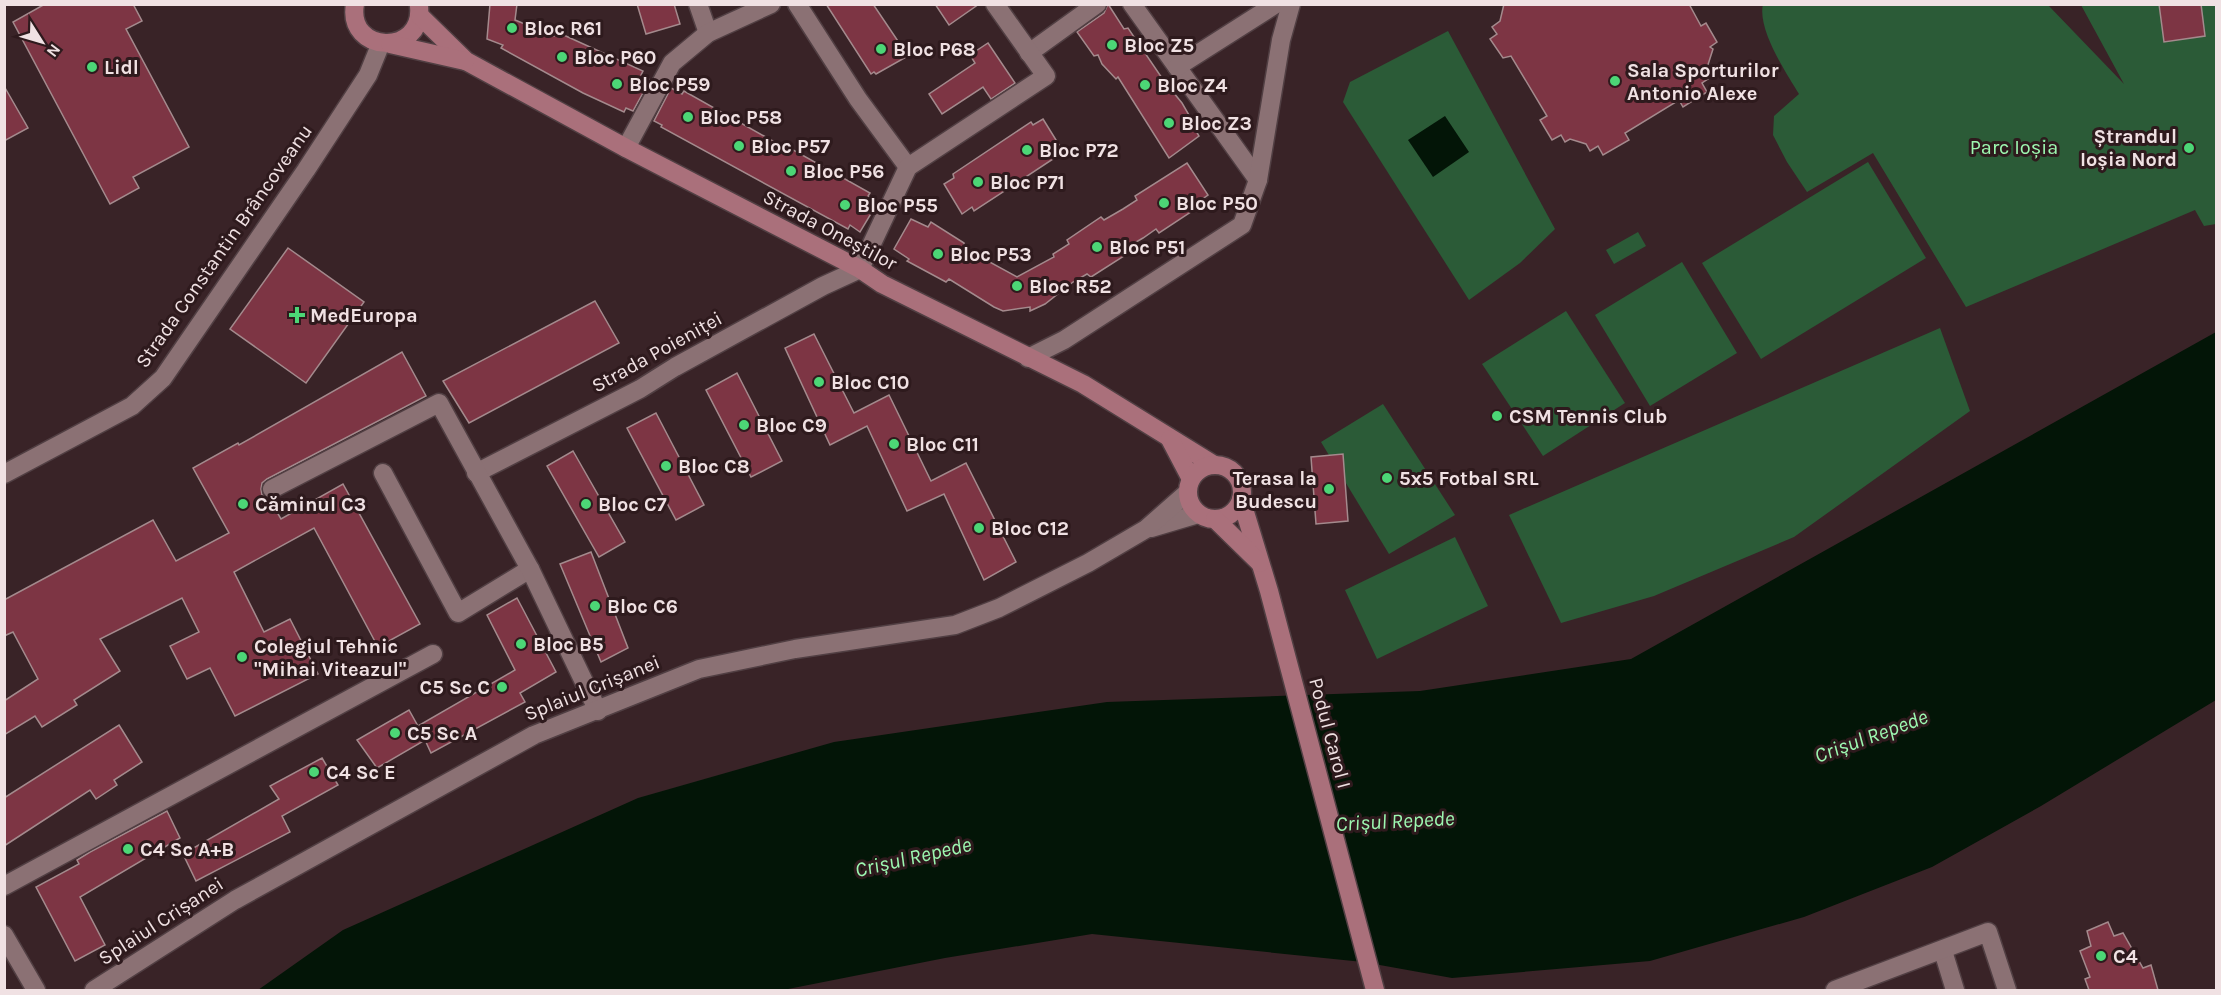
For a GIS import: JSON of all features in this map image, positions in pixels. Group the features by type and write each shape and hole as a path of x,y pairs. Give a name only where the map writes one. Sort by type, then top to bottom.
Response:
{"street":[{"path":"698,4 708,33"},
{"path":"626,148 672,63 708,33 771,4"},
{"path":"797,4 858,99 908,167"},
{"path":"860,269 908,167 1046,76 995,4"},
{"path":"1029,53 1097,4"},
{"path":"1132,4 1258,180"},
{"path":"1177,67 1276,4"},
{"path":"1028,358 1064,340 1242,225 1258,180 1281,40 1291,4"},
{"path":"338,5 354,11 364,34 385,44 410,35 421,9"},
{"name":"Strada Oneștilor","path":"421,9 466,61"},
{"name":"Strada Oneștilor","path":"385,44 466,61 626,148 860,269 882,284 1083,384 1123,406 1170,439 1214,465"},
{"name":"Strada Constantin Brâncoveanu","path":"4,474 132,406 163,378 306,170 368,75 385,44"},
{"name":"Strada Poieniței","path":"476,473 640,388 823,286 860,269"},
{"path":"272,489 439,403 530,569 598,711"},
{"name":"Strada Oneștilor","path":"1170,439 1190,486"},
{"path":"1207,516 1231,514 1237,508 1242,489 1237,476 1231,469 1214,465 1205,467 1190,486 1192,506 1207,516 1261,564"},
{"path":"383,472 458,613 530,569"},
{"name":"Splaiul Crișanei","path":"94,990 235,900 534,735 699,669 795,649 955,625 999,608 1088,563 1146,529 1190,486"},
{"name":"Podul Carol I","path":"1241,499 1269,591 1375,990"},
{"name":"Splaiul Crișanei","path":"1146,529 1207,516"},
{"path":"4,886 434,654"},
{"path":"1835,990 1988,932 2007,990"},
{"path":"4,935 36,990"},
{"path":"1942,951 1955,990"}],"green space":[{"name":"Parc Ioșia","path":"1763,4 2048,5 2124,84 2081,5 2216,5 2216,224 2204,226 2195,210 1966,307 1873,153 1807,192 1787,162 1773,135 1774,116 1799,94 1768,38 1762,14"},
{"path":"1448,31 1555,229 1520,263 1469,300 1343,102 1350,82"},
{"path":"1868,162 1926,258 1761,359 1702,263"},
{"path":"1638,232 1646,246 1614,264 1606,250"},
{"path":"1682,262 1737,353 1650,406 1595,315"},
{"path":"1566,311 1625,403 1543,456 1482,364"},
{"path":"1940,328 1970,411 1794,537 1654,596 1561,623 1509,515"},
{"name":"5x5 Fotbal SRL","path":"1383,404 1455,515 1389,554 1321,442"},
{"name":"5x5 Fotbal SRL","path":"1455,537 1488,606 1377,659 1345,590"}],"water":[{"path":"1445,116 1469,152 1433,177 1408,140"},
{"name":"Crișul Repede","path":"2216,332 2216,700 2041,806 1932,867 1804,917 1650,961 1452,978 1363,962 1092,934 945,958 783,990 258,990 343,930 638,798 834,742 1107,702 1420,691 1631,659"}],"building":[{"name":"Lidl","path":"45,4 133,4 142,21 126,29 189,147 133,177 139,188 110,204 13,22"},
{"path":"490,4 517,4 515,20 554,36 557,32 643,71 641,75 650,80 633,111 626,108 624,112 583,93 501,48 503,45 487,39"},
{"path":"637,4 674,4 680,24 646,34"},
{"path":"826,4 873,4 908,56 876,74 874,72 871,74"},
{"path":"935,4 979,4 949,25"},
{"path":"1108,4 1124,29 1128,28 1182,103 1199,136 1169,158 1118,77 1116,79 1102,64 1098,55 1094,56 1077,32 1104,13"},
{"name":"Sala Sporturilor Antonio Alexe","path":"1504,4 1689,4 1701,26 1706,23 1717,42 1710,47 1713,49 1705,74 1708,79 1702,83 1707,92 1683,107 1679,100 1625,133 1629,140 1603,155 1598,146 1590,151 1586,144 1570,139 1565,142 1561,135 1552,140 1540,120 1547,116 1511,56 1503,58 1490,39 1497,34 1492,27 1500,21"},
{"path":"2159,4 2201,4 2205,36 2164,42"},
{"path":"988,43 1015,83 991,99 983,87 942,114 929,94 975,63 970,55"},
{"path":"4,86 28,128 4,141"},
{"path":"671,88 682,94 684,91 870,193 868,196 878,202 860,232 850,225 848,229 661,127 662,125 654,121"},
{"path":"1043,119 1061,148 1050,155 1053,159 974,211 972,207 962,214 944,184 954,178 953,174 1031,122 1033,125"},
{"path":"1187,163 1208,195 1191,207 1194,210 1159,233 1156,229 1124,249 1127,254 1091,277 1087,274 1073,282 1045,304 1030,311 1030,307 1003,311 994,307 949,279 946,282 907,261 909,259 894,249 911,219 928,227 931,222 964,243 964,248 1017,277 1054,257 1053,254 1069,244 1067,240 1101,217 1104,220 1123,209 1137,200 1135,196"},
{"name":"MedEuropa","path":"288,248 364,302 306,383 230,329"},
{"path":"595,301 619,343 469,423 443,381"},
{"path":"814,334 854,413 889,395 931,481 966,463 1016,562 984,580 944,494 907,511 867,426 830,445 785,348"},
{"path":"402,352 426,396 267,479 262,483 261,489 262,495 270,500 281,519 343,484 420,624 378,647 314,528 234,572 264,632 290,619 318,674 235,716 210,668 187,679 170,646 199,632 182,598 100,639 120,671 74,700 77,705 42,727 35,716 4,735 4,701 38,679 13,632 4,636 4,600 153,520 176,561 229,533 193,468 238,443 239,445"},
{"name":"Bloc C9","path":"737,373 782,461 751,477 706,390"},
{"name":"Bloc C8","path":"656,413 704,505 676,520 627,428"},
{"name":"Bloc C7","path":"573,451 625,542 599,557 547,466"},
{"name":"Terasa la Budescu","path":"1343,454 1348,521 1316,524 1311,457"},
{"name":"Bloc C6","path":"591,552 628,648 601,662 560,564"},
{"path":"517,598 556,672 520,693 525,702 431,753 425,740 377,768 357,740 409,710 418,726 515,670 487,615"},
{"path":"119,725 142,762 114,780 117,785 96,799 90,790 4,846 4,798"},
{"path":"322,758 338,785 282,816 290,832 196,881 183,854 279,799 270,786"},
{"path":"167,811 180,838 80,897 105,945 75,961 36,887 79,864 77,860 90,852"},
{"name":"C4","path":"2108,922 2114,936 2123,933 2143,968 2151,965 2158,990 2089,990 2085,979 2090,977 2080,951 2091,946 2087,931"}],"place":[{"name":"Bloc R61","path":"512,28"},
{"name":"Bloc Z5","path":"1112,45"},
{"name":"Bloc P68","path":"881,49"},
{"name":"Bloc P60","path":"562,57"},
{"name":"Lidl","path":"92,67"},
{"name":"Sala Sporturilor Antonio Alexe","path":"1615,81"},
{"name":"Bloc P59","path":"617,84"},
{"name":"Bloc Z4","path":"1145,85"},
{"name":"Bloc P58","path":"688,117"},
{"name":"Bloc Z3","path":"1169,123"},
{"name":"Bloc P57","path":"739,146"},
{"name":"Ștrandul Ioșia Nord","path":"2189,148"},
{"name":"Bloc P72","path":"1027,150"},
{"name":"Bloc P56","path":"791,171"},
{"name":"Bloc P71","path":"978,182"},
{"name":"Bloc P50","path":"1164,203"},
{"name":"Bloc P55","path":"845,205"},
{"name":"Bloc P51","path":"1097,247"},
{"name":"Bloc P53","path":"938,254"},
{"name":"Bloc R52","path":"1017,286"},
{"name":"MedEuropa","path":"297,315"},
{"name":"Bloc C10","path":"819,382"},
{"name":"CSM Tennis Club","path":"1497,416"},
{"name":"Bloc C9","path":"744,425"},
{"name":"Bloc C11","path":"894,444"},
{"name":"Bloc C8","path":"666,466"},
{"name":"5x5 Fotbal SRL","path":"1387,478"},
{"name":"Terasa la Budescu","path":"1329,489"},
{"name":"Căminul C3","path":"243,504"},
{"name":"Bloc C7","path":"586,504"},
{"name":"Bloc C12","path":"979,528"},
{"name":"Bloc C6","path":"595,606"},
{"name":"Bloc B5","path":"521,644"},
{"name":"Colegiul Tehnic \"Mihai Viteazul\"","path":"242,657"},
{"name":"C5 Sc C","path":"502,687"},
{"name":"C5 Sc A","path":"395,733"},
{"name":"C4 Sc E","path":"314,772"},
{"name":"C4 Sc A+B","path":"128,849"},
{"name":"C4","path":"2101,956"}]}
